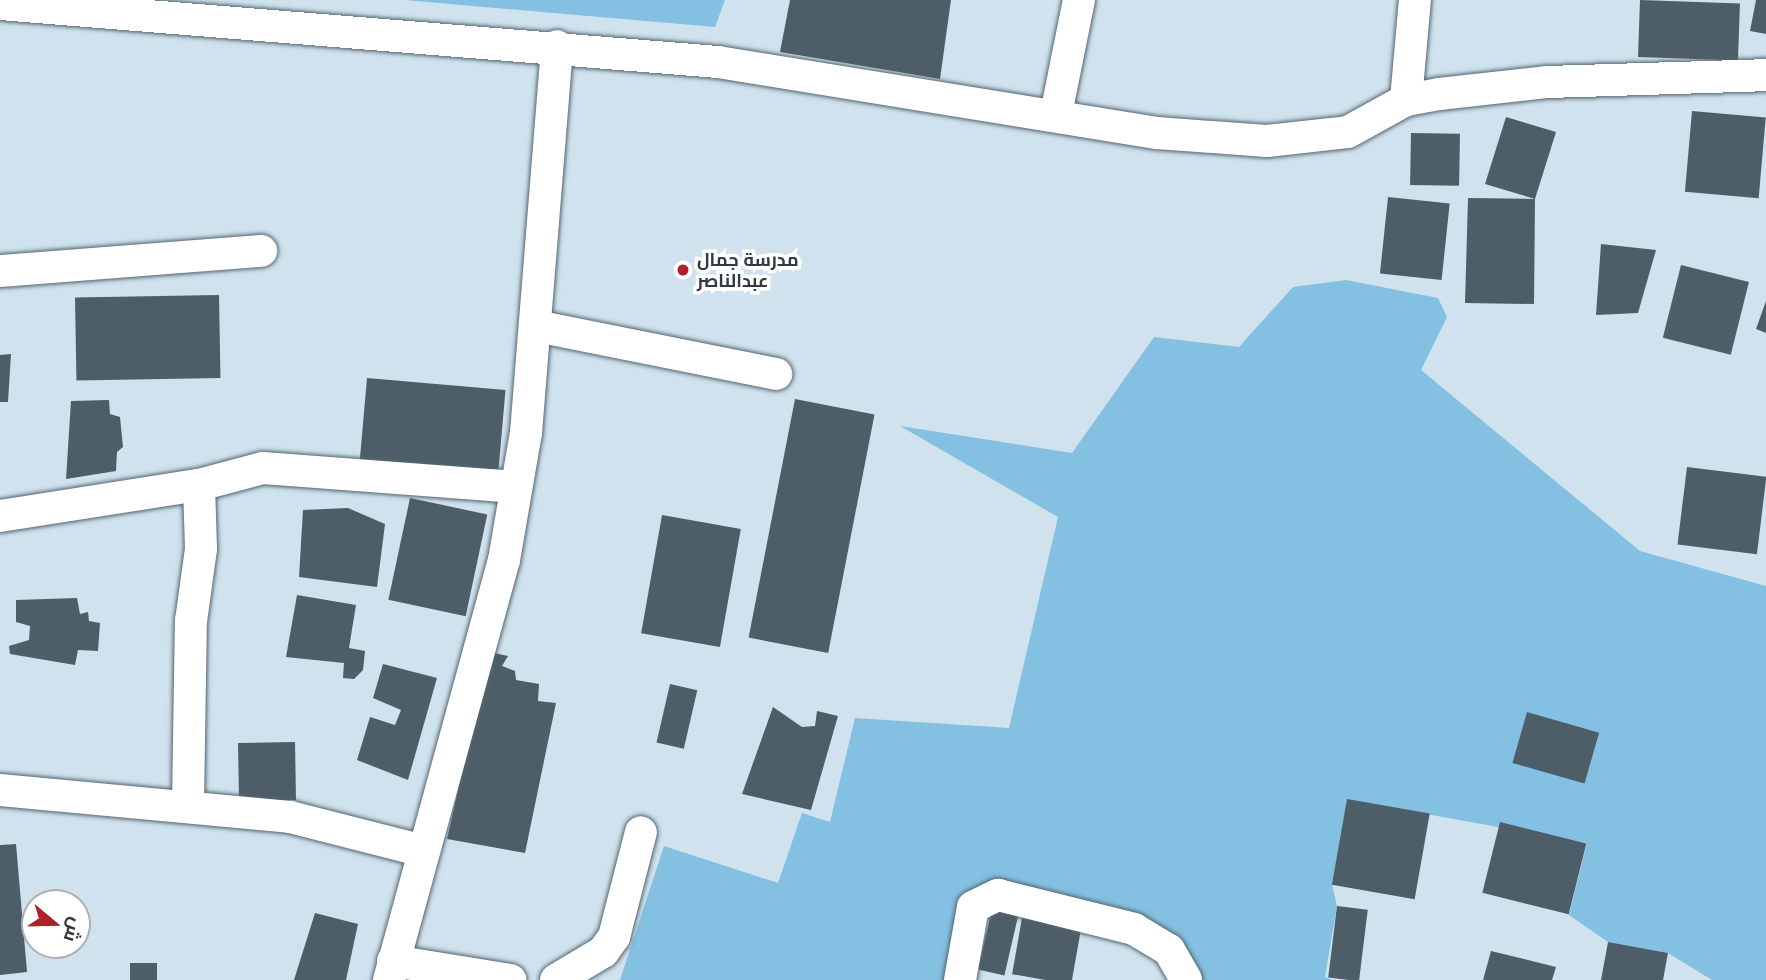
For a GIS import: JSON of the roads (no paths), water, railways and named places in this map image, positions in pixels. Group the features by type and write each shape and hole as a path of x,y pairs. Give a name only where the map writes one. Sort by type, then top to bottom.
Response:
{"street":[{"path":"1056,114 1079,0"},
{"path":"1406,100 1415,0"},
{"path":"0,4 718,62 1056,114 1157,133 1267,141 1348,132 1406,100 1548,82 1766,75"},
{"path":"510,980 391,971 504,560 536,326 557,47"},
{"path":"0,271 261,251"},
{"path":"536,326 776,374"},
{"path":"0,516 199,485 262,468 516,486"},
{"path":"188,804 191,621 201,549 199,485"},
{"path":"0,790 188,804 290,817 423,851"},
{"path":"556,980 603,952 614,937 641,832"},
{"path":"960,980 973,906 998,895 1134,929 1169,950 1186,980"}],"place":[{"name":"مدرسة جمال عبدالناصر","path":"683,270"}]}
